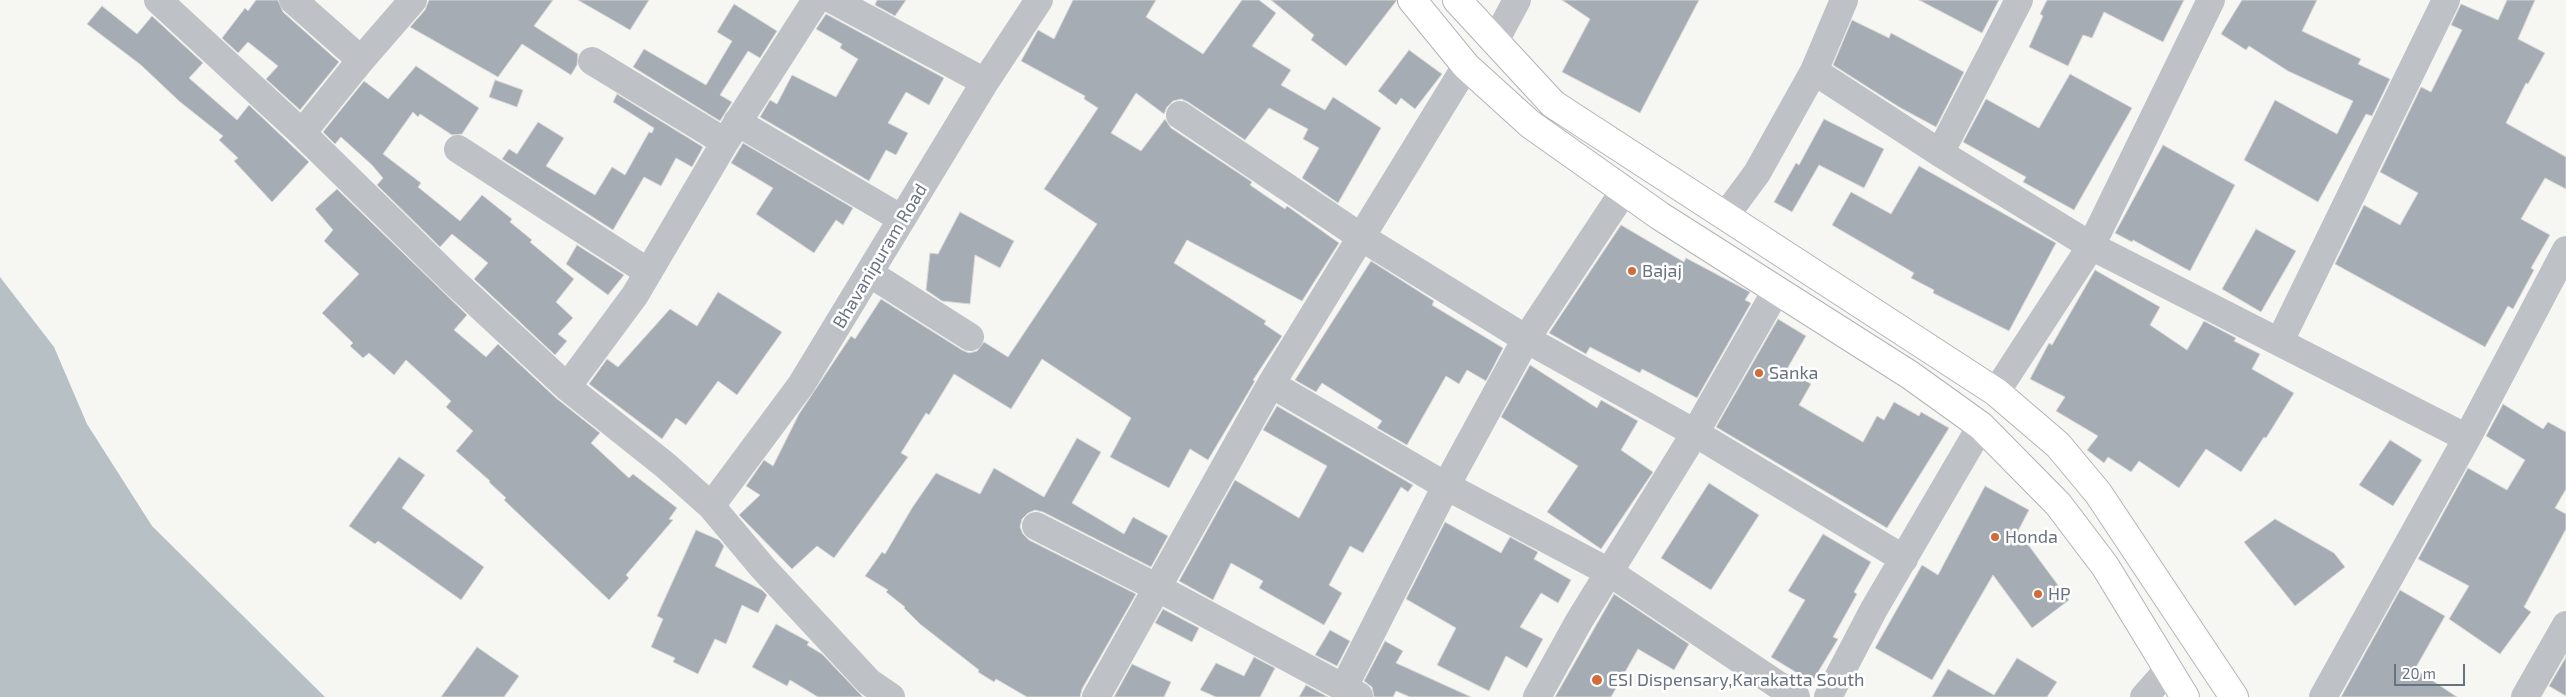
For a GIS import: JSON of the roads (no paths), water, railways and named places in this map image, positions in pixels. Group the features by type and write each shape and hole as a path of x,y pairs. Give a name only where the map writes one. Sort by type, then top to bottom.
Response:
{"highway":[{"path":"1412,0 1466,66 1530,124 1624,191 1776,291 1910,375 1981,426 2058,504 2105,566 2185,697"},
{"path":"1457,0 1553,104 1996,392 2058,445 2098,494 2234,697"}],"street":[{"path":"158,0 302,133 452,280 567,387 665,465 711,506 764,568 870,682 891,697"},
{"path":"293,0 361,60"},
{"path":"302,133 361,60 414,0"},
{"path":"567,387 634,295 731,132 818,0 985,82"},
{"name":"Bhavanipuram Road","path":"711,506 801,385 985,82 1039,0"},
{"path":"1495,41 1517,0"},
{"path":"1726,215 1757,172 1814,71 1844,0"},
{"path":"1940,153 2019,0"},
{"path":"1996,392 2091,246 2211,0"},
{"path":"2280,341 2446,0"},
{"path":"592,61 902,220"},
{"path":"1096,697 1272,384 1466,66"},
{"path":"1814,71 1940,153 2091,246 2467,438"},
{"path":"1180,115 1361,237 1526,339 1695,432 1904,559"},
{"path":"458,149 648,272"},
{"path":"1036,526 1158,588 1352,692 1446,486 1526,339 1624,191"},
{"path":"2323,697 2467,438 2566,250"},
{"path":"869,273 970,337"},
{"path":"1537,697 1609,572 1695,432 1776,291"},
{"path":"1272,384 1446,486 1609,572 1796,697"},
{"path":"1828,697 1904,559 1981,426"},
{"path":"2525,697 2566,625"},
{"path":"2144,697 2168,671"}],"place":[{"name":"Bajaj","path":"1632,271"},
{"name":"Sanka","path":"1759,373"},
{"name":"Honda","path":"1995,537"},
{"name":"HP","path":"2038,594"},
{"name":"ESI Dispensary,Karakatta South","path":"1597,680"}]}
